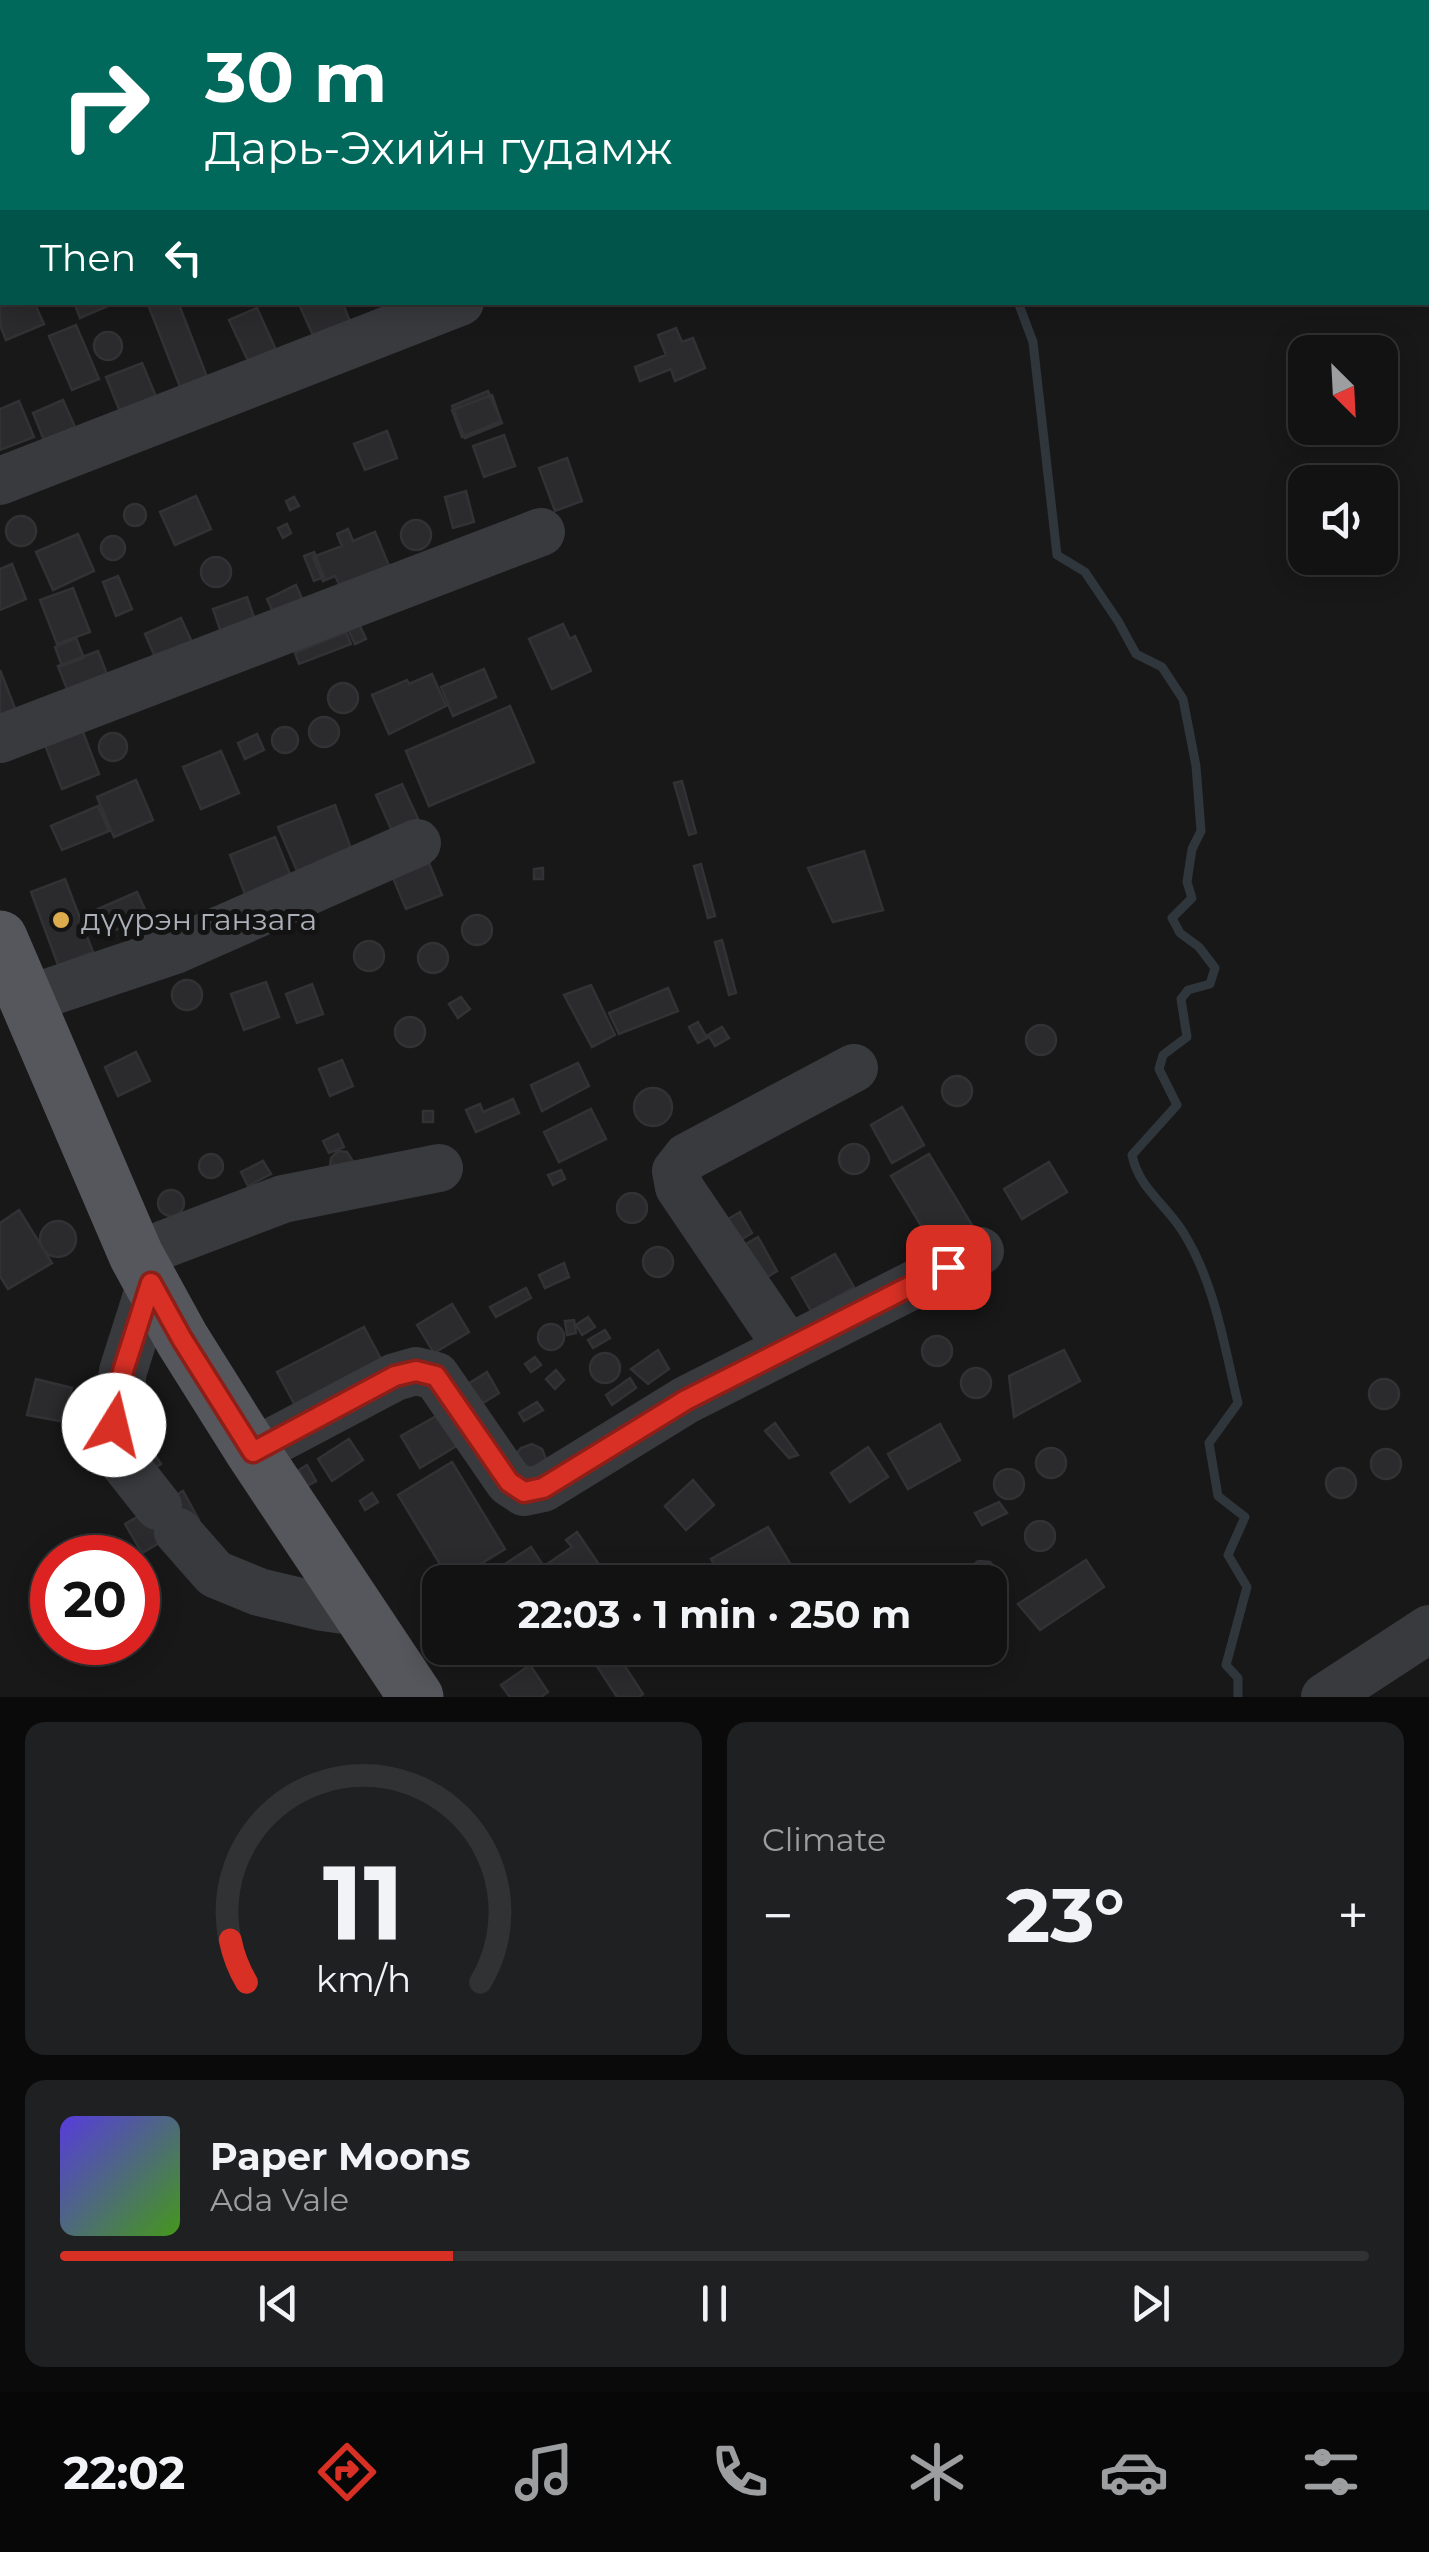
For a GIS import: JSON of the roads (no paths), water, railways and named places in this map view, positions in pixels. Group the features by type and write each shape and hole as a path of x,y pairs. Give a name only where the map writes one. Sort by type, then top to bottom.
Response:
{"main road":[{"path":"0,938 144,1269 182,1339 416,1697"}],"street":[{"path":"0,481 452,305"},
{"path":"0,739 540,532"},
{"path":"26,1000 175,950 417,843"},
{"path":"788,1348 679,1188 676,1171 687,1157 854,1068"},
{"path":"359,1612 259,1592 215,1574 113,1449 123,1371 144,1269 283,1199 439,1168"},
{"path":"253,1452 395,1376 416,1371 436,1376 509,1482 524,1492 543,1488 686,1400 980,1251"},
{"path":"1325,1697 1429,1628"}],"waterway":[{"path":"1019,305 1033,342 1057,555 1085,572 1136,654 1162,667 1183,699 1196,766 1201,831 1192,849 1187,882 1192,898 1172,918 1180,933 1199,947 1215,968 1210,984 1188,990 1181,999 1187,1037 1163,1055 1159,1069 1177,1105 1132,1155 1147,1187 1183,1232 1203,1272 1238,1403 1209,1443 1218,1496 1245,1517 1228,1555 1247,1587 1226,1665 1238,1678 1238,1697"}],"place":[{"name":"дүүрэн ганзага","path":"61,920"}]}
